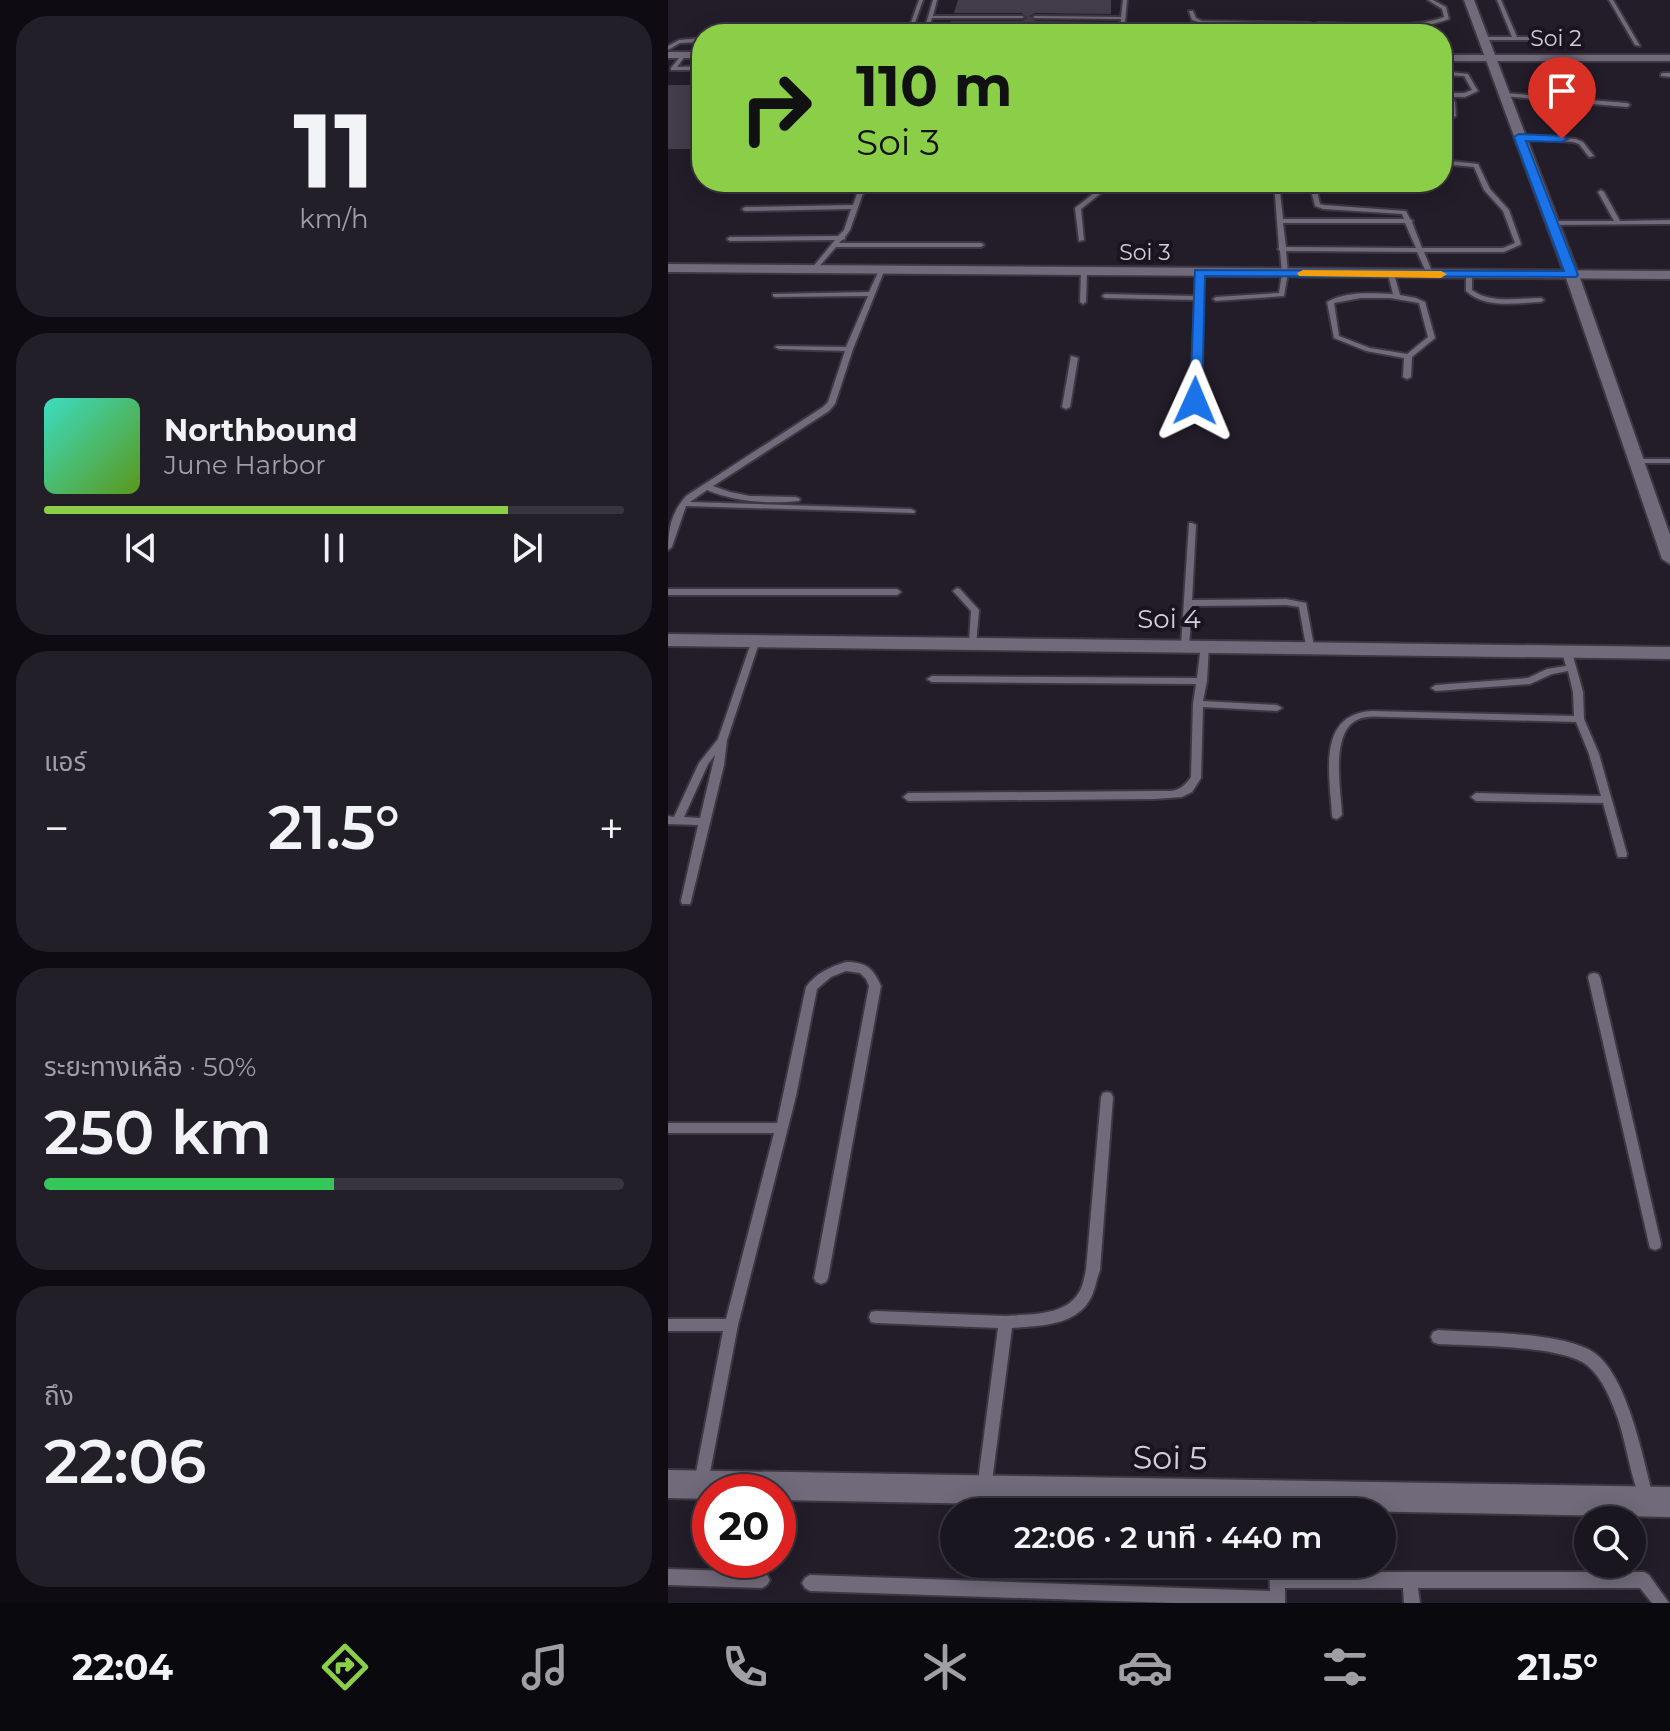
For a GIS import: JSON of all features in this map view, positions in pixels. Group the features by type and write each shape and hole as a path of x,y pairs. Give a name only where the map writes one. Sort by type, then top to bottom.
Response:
{"street":[{"path":"1469,0 1572,275 1670,559"},
{"path":"668,55 692,55"},
{"name":"Soi 2","path":"1452,58 1670,58"},
{"name":"Soi 3","path":"668,268 1670,275"},
{"name":"Soi 4","path":"668,640 1566,649 1670,653"},
{"name":"Soi 5","path":"668,1484 692,1485"},
{"name":"Soi 5","path":"796,1487 1140,1498"},
{"name":"Soi 5","path":"1396,1503 1659,1502"}],"lane":[{"path":"913,24 921,0"},
{"path":"928,24 935,0"},
{"path":"1123,24 1125,0"},
{"path":"1318,24 1426,23 1447,18 1444,8 1430,0"},
{"path":"1499,0 1515,39"},
{"path":"1611,0 1638,45"},
{"path":"1191,8 1194,19 1201,22 1310,24"},
{"path":"930,17 1022,17"},
{"path":"1035,17 1124,18"},
{"path":"1483,39 1550,39"},
{"path":"668,48 679,42 692,41"},
{"path":"671,69 683,55"},
{"path":"671,69 692,68"},
{"path":"1452,74 1466,75 1475,91 1465,95 1452,94"},
{"path":"1504,95 1627,105"},
{"path":"1519,137 1574,140 1581,143 1591,156"},
{"path":"1281,249 1504,250 1518,244 1506,210 1487,190 1476,165 1452,163"},
{"path":"815,268 843,238 860,192"},
{"path":"1081,240 1078,208 1099,192"},
{"path":"1216,299 1282,295 1285,273 1277,192"},
{"path":"1314,192 1317,205 1323,207 1400,210 1408,214 1430,274"},
{"path":"1601,192 1618,222"},
{"path":"745,209 855,207"},
{"path":"1279,221 1410,221"},
{"path":"1550,223 1670,222"},
{"path":"730,239 843,238"},
{"path":"834,245 981,245"},
{"path":"668,547 683,504 832,402 849,349 882,269"},
{"path":"1083,302 1084,272"},
{"path":"1195,401 1199,272"},
{"path":"1391,274 1397,298"},
{"path":"1469,275 1469,291 1482,299 1541,300"},
{"path":"775,295 871,294"},
{"path":"1105,296 1197,298"},
{"path":"1397,298 1422,302 1432,338 1408,356 1354,346 1336,337 1329,307 1335,299 1397,298"},
{"path":"779,347 849,349"},
{"path":"1407,377 1408,356"},
{"path":"1066,407 1074,358"},
{"path":"1635,461 1670,461"},
{"path":"706,486 728,497 796,499"},
{"path":"683,504 911,511"},
{"path":"1185,646 1192,525"},
{"path":"957,591 975,610 973,643"},
{"path":"668,592 897,592"},
{"path":"1188,603 1286,602 1303,605 1310,646"},
{"path":"686,901 719,765 722,740 756,640"},
{"path":"908,797 1178,794 1188,789 1196,778 1198,704 1205,645"},
{"path":"1566,649 1578,692 1579,719 1594,754 1622,854"},
{"path":"1436,688 1530,681 1550,671 1571,668"},
{"path":"932,679 1202,681"},
{"path":"1198,704 1277,708"},
{"path":"1337,815 1335,735 1347,721 1360,715 1579,719"},
{"path":"704,822 673,820 704,763 722,740"},
{"path":"1476,797 1607,800"},
{"path":"703,1474 731,1325 781,1128 812,987 822,975 834,968 865,969 872,976 875,986 821,1278"},
{"path":"1594,977 1655,1244"},
{"path":"876,1317 1006,1322 1045,1319 1068,1310 1084,1298 1093,1270 1107,1097"},
{"path":"668,1128 781,1128"},
{"path":"984,1491 1006,1322"},
{"path":"668,1325 731,1325"},
{"path":"1438,1337 1562,1347 1591,1358 1612,1386 1659,1502"},
{"path":"668,1577 762,1580"},
{"path":"810,1583 1278,1601 1276,1578"},
{"path":"1376,1578 1644,1580 1661,1603"},
{"path":"1410,1580 1412,1603"}],"building":[{"path":"958,0 1111,0 1111,14 1035,13 1030,16 1035,21 1110,24 950,24 951,21 1022,21 1027,18 1022,13 954,13"},
{"path":"668,85 692,85 692,149 668,149"}],"slow traffic":[{"path":"1303,273 1441,274"}],"route":[{"path":"1195,401 1199,272 1572,275 1519,137 1562,139"}]}
